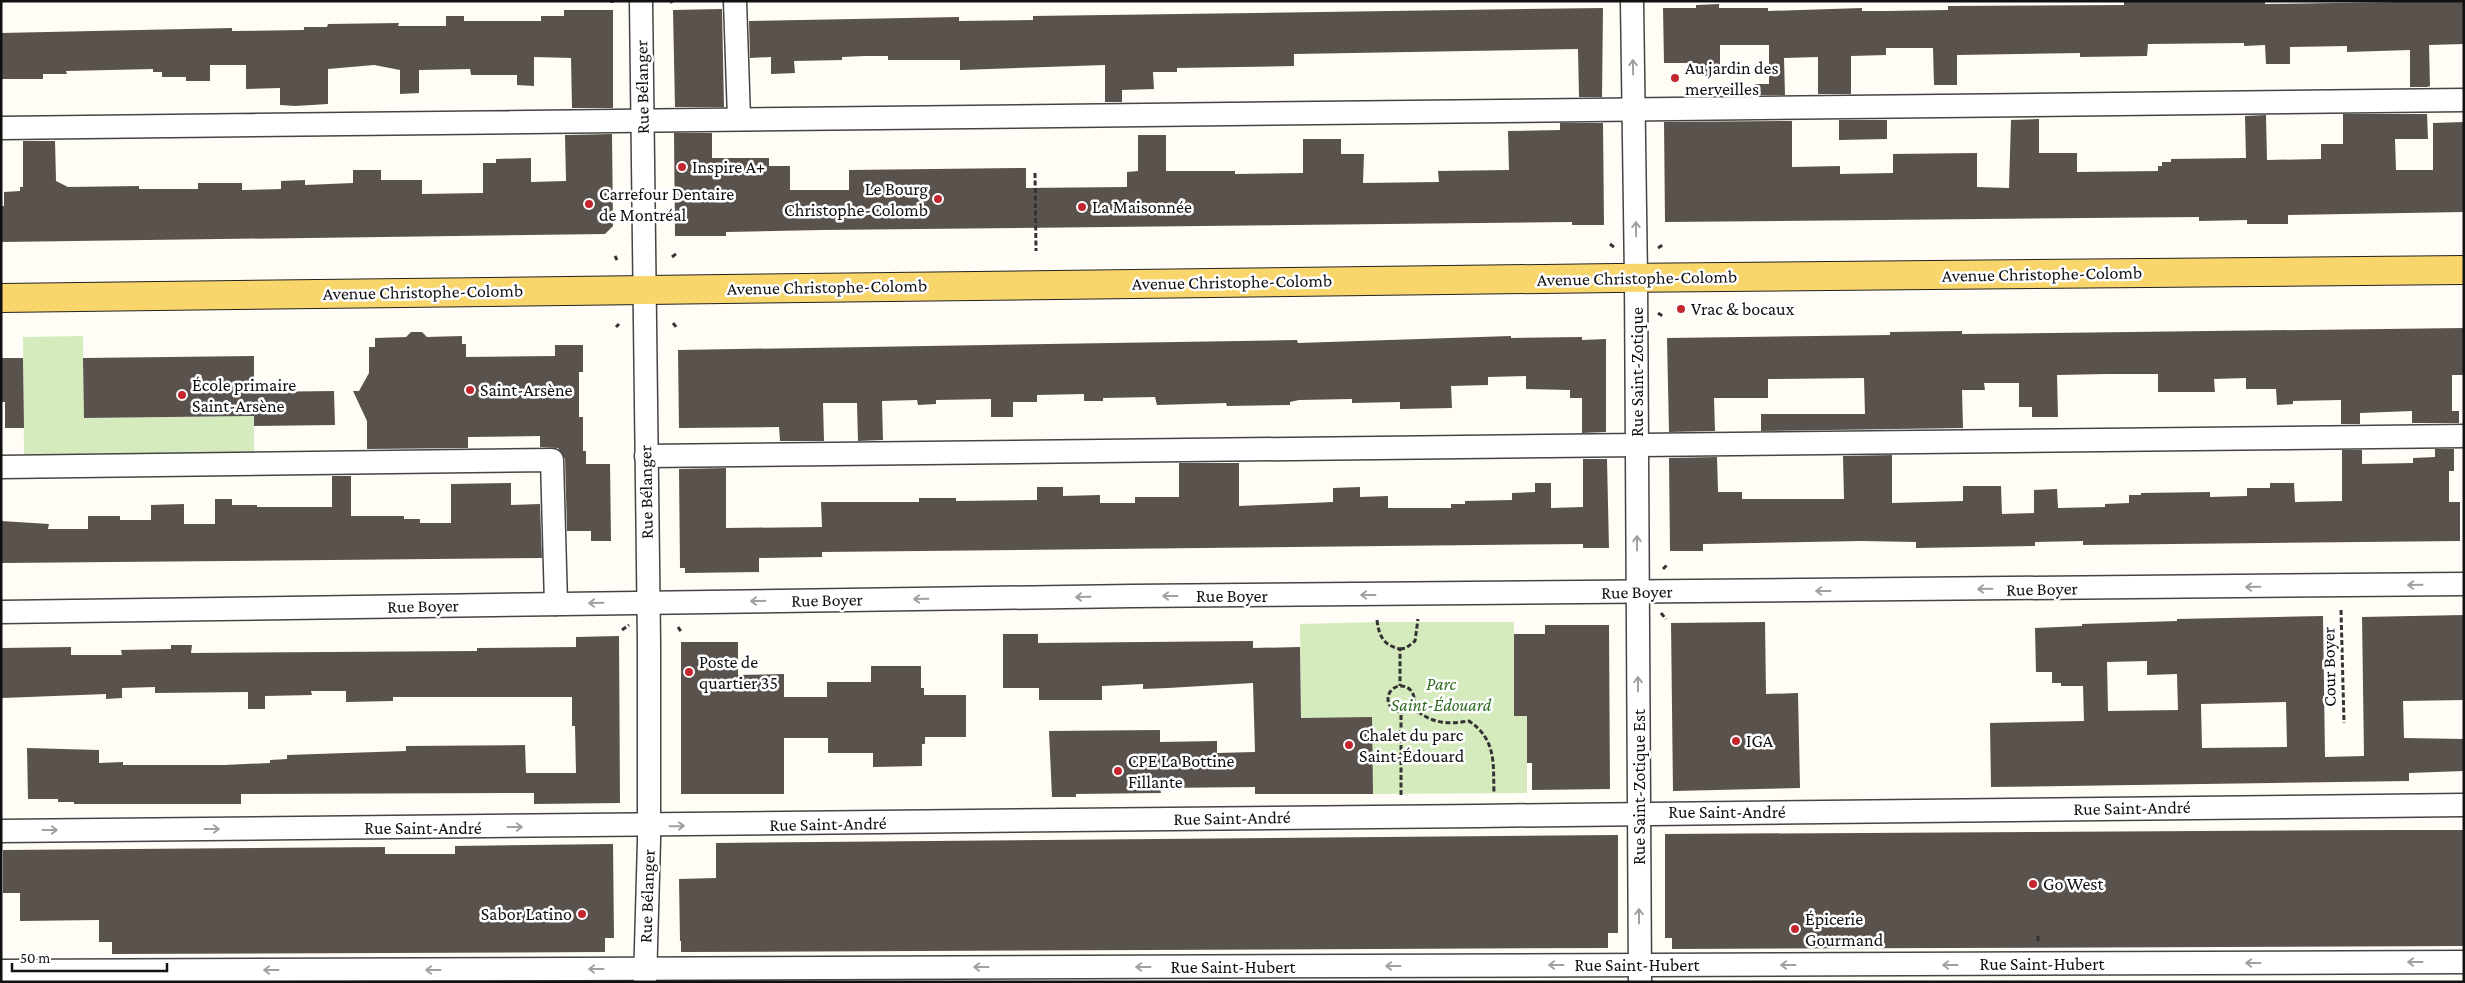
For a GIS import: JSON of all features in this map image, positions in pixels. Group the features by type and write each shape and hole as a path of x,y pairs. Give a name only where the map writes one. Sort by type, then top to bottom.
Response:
{"main road":[{"name":"Avenue Christophe-Colomb","path":"1,298 2464,270"}],"street":[{"name":"Rue Bélanger","path":"641,1 649,827 645,975"},
{"path":"735,1 739,119"},
{"name":"Rue Saint-Zotique","path":"1632,1 1638,592"},
{"path":"1,128 2464,100"},
{"path":"646,456 2464,436"},
{"path":"1,467 552,460 556,604"},
{"name":"Rue Boyer","path":"1,612 648,602 2464,584"},
{"name":"Rue Saint-Zotique Est","path":"1638,592 1640,973"},
{"name":"Rue Saint-André","path":"1,831 649,827 1639,813 2464,805"},
{"name":"Rue Saint-Hubert","path":"1,971 645,975 1640,973 2464,962"}],"path":[{"path":"1035,173 1036,251"},
{"path":"1658,248 1664,244"},
{"path":"672,257 676,253"},
{"path":"1657,313 1664,317"},
{"path":"673,323 677,328"},
{"name":"Cour Boyer","path":"2341,610 2344,722"},
{"path":"1660,613 1666,619"},
{"path":"1377,620 1379,635 1384,642 1390,647 1400,649 1406,648 1415,641 1418,619"},
{"path":"678,628 682,633"},
{"path":"1400,649 1400,686"},
{"path":"1400,686 1412,690 1415,698 1412,707 1401,713 1390,706 1388,697 1392,689 1400,686"},
{"path":"1412,707 1423,716 1438,723 1451,724 1469,721 1478,727 1485,736 1494,756 1494,795"},
{"path":"1401,713 1401,796"}],"green space":[{"path":"83,336 84,418 254,416 254,454 24,457 23,337"},
{"name":"Parc Saint-Édouard","path":"1514,622 1514,716 1527,716 1527,793 1373,794 1301,718 1300,624"}],"building":[{"path":"2124,1 2243,1 2265,2 2265,4 2464,1 2464,44 2429,45 2430,86 2427,87 2410,87 2410,50 2347,52 2347,46 2290,47 2290,64 2266,64 2265,45 2244,46 2244,43 2148,44 2147,56 2080,57 2080,53 1957,55 1957,85 1934,85 1933,48 1886,48 1886,55 1851,56 1851,94 1818,94 1818,57 1784,58 1785,95 1755,95 1755,84 1769,84 1769,45 1720,45 1720,76 1697,76 1697,63 1664,63 1663,8 1696,8 1696,5 1719,4 1719,8 1768,8 1768,11 1862,8 1862,11 1886,11 1948,10 1948,6 2124,5"},
{"path":"1603,8 1602,97 1579,97 1578,49 1294,54 1294,66 1177,68 1177,72 1153,72 1154,89 1122,90 1122,102 1105,102 1105,65 960,70 960,60 888,60 888,56 865,56 842,57 842,60 794,61 795,73 771,74 771,57 750,58 749,21 959,17 959,21 1033,20 1033,16"},
{"path":"722,9 724,107 675,107 673,10"},
{"path":"564,10 613,10 613,108 572,108 571,58 534,57 534,86 517,85 517,75 471,75 470,69 419,70 419,93 400,94 400,70 374,65 328,69 328,104 295,106 280,105 280,88 246,89 246,65 210,65 210,81 186,81 186,77 162,77 162,72 153,72 153,69 66,71 67,74 43,74 43,79 1,79 1,33 232,28 232,31 304,30 304,27 327,27 328,24 399,23 398,26 446,26 446,16 464,16 464,21 541,21 541,16 564,16"},
{"path":"2343,114 2427,114 2428,139 2395,139 2396,170 2433,170 2433,123 2464,122 2464,212 2288,215 2288,224 2247,224 2247,220 2199,221 2199,217 1665,222 1664,122 1792,121 1792,167 1840,166 1840,174 1893,173 1893,154 1977,153 1977,187 2009,188 2011,120 2039,119 2039,153 2077,153 2077,172 2158,171 2158,166 2162,166 2162,162 2171,162 2171,159 2246,158 2245,116 2266,115 2267,160 2321,159 2321,144 2343,144"},
{"path":"1839,120 1887,120 1887,139 1839,140"},
{"path":"1560,123 1603,123 1604,225 1572,225 1572,222 821,230 726,232 726,236 675,236 674,133 712,133 712,158 769,158 769,166 790,166 790,190 849,190 849,170 1026,168 1026,188 1127,187 1127,172 1138,171 1138,135 1166,135 1166,171 1235,171 1235,174 1303,173 1303,139 1341,139 1341,154 1364,154 1363,183 1439,182 1438,171 1509,170 1508,131 1560,130"},
{"path":"612,134 613,226 605,234 1,242 1,206 4,206 4,192 20,191 20,187 23,187 23,141 55,141 56,181 68,187 139,186 139,189 198,189 198,183 242,183 242,190 281,189 281,181 305,180 305,185 353,183 353,170 381,170 381,180 422,180 422,194 483,193 483,163 496,163 496,159 531,158 531,182 566,181 565,135"},
{"path":"2464,328 2464,375 2452,375 2452,411 2459,411 2459,423 2412,423 2412,411 2360,413 2360,424 2341,424 2341,400 2293,401 2293,404 2277,405 2276,389 2246,389 2246,378 2214,379 2215,392 2158,392 2158,374 2106,374 2057,375 2058,417 2032,417 2032,407 2019,407 2019,383 1984,383 1985,390 1962,390 1963,428 1761,431 1761,414 1865,414 1864,378 1768,379 1768,398 1714,398 1715,431 1669,432 1667,338 1890,335 1890,332 1962,331 1962,334"},
{"name":"Saint-Arsène","path":"411,332 422,332 427,337 462,336 462,344 466,344 466,357 555,356 555,345 583,345 583,372 579,372 579,417 583,417 583,451 586,451 586,464 610,464 611,541 591,541 591,531 567,531 565,459 558,448 540,447 540,436 468,437 468,448 367,449 367,421 353,391 359,391 369,373 369,347 375,347 375,338 406,337"},
{"path":"1511,336 1511,338 1582,337 1582,340 1606,339 1606,432 1582,433 1582,398 1570,398 1570,390 1526,389 1526,376 1488,377 1488,385 1451,386 1452,408 1400,409 1400,402 1352,403 1352,399 1299,400 1290,402 1290,405 1227,406 1226,403 1157,405 1155,397 1103,398 1103,401 1084,401 1084,394 1037,395 1037,402 1013,402 1013,417 991,417 991,399 936,400 936,404 918,405 917,400 882,401 883,440 858,441 857,403 823,403 824,441 780,441 779,427 679,428 678,350 1297,340 1298,343"},
{"path":"254,356 254,392 334,391 335,425 254,426 254,416 84,418 83,358"},
{"path":"1,358 23,358 24,428 5,428 5,402 1,402"},
{"path":"2435,449 2454,449 2454,471 2449,471 2449,502 2460,502 2460,541 2083,545 2083,541 2035,542 2035,546 1916,548 1916,542 1862,541 1703,544 1703,551 1670,551 1669,458 1717,457 1718,492 1742,492 1742,499 1844,499 1843,456 1892,455 1892,503 1963,501 1963,486 2001,486 2002,514 2034,513 2034,490 2057,489 2058,508 2105,507 2105,504 2129,503 2129,495 2141,495 2141,493 2210,492 2210,497 2247,496 2247,488 2270,488 2270,483 2294,483 2295,502 2342,501 2342,450 2362,450 2362,464 2413,463 2413,458 2435,457"},
{"path":"1583,459 1607,459 1609,548 1583,548 1583,544 822,552 822,557 759,558 759,572 685,573 685,568 680,568 679,469 726,468 726,528 822,527 821,502 919,502 919,498 956,498 956,501 1037,500 1037,487 1063,487 1063,496 1100,495 1100,503 1135,503 1135,497 1179,497 1179,463 1239,463 1239,506 1333,502 1333,488 1360,487 1360,497 1388,496 1388,508 1451,508 1451,504 1465,504 1465,501 1512,500 1512,493 1535,492 1535,483 1551,483 1551,508 1583,507"},
{"path":"332,476 351,476 351,516 404,516 404,519 420,519 420,523 451,523 451,484 511,483 511,505 540,504 542,558 1,563 1,521 49,524 48,529 88,529 88,516 120,516 120,520 151,520 151,505 184,504 184,524 215,524 215,499 232,499 232,505 257,505 257,507 332,507"},
{"path":"2464,615 2464,700 2403,701 2404,738 2464,739 2464,771 2409,773 2409,781 1991,787 1990,723 2084,721 2083,686 2061,686 2061,683 2052,683 2052,672 2036,672 2035,628 2082,626 2082,624 2177,621 2177,619 2323,616 2325,757 2364,756 2362,617","holes":["2147,661 2147,675 2177,674 2178,710 2108,711 2107,662","2286,702 2287,747 2202,748 2201,704"]},
{"name":"IGA","path":"1765,622 1766,694 1798,693 1800,788 1673,791 1671,623"},
{"path":"1545,625 1609,625 1610,789 1532,790 1532,763 1527,763 1527,716 1514,716 1514,634 1545,634"},
{"path":"1003,634 1038,634 1038,643 1253,641 1253,648 1300,647 1301,718 1372,717 1373,794 1255,794 1255,787 1160,788 1161,793 1076,794 1076,797 1052,797 1049,731 1160,730 1160,742 1217,741 1217,753 1255,752 1253,683 1143,689 1143,684 1102,686 1102,700 1039,700 1039,688 1003,688"},
{"path":"619,636 620,803 534,804 534,793 241,794 241,804 74,804 74,802 58,802 58,799 28,799 27,748 99,750 99,763 123,762 123,765 224,765 270,763 270,760 287,759 287,755 406,751 406,746 525,745 526,773 576,773 575,726 572,726 572,697 393,697 393,701 346,702 346,691 311,691 312,695 265,696 265,709 248,709 248,692 155,693 155,687 122,688 122,698 106,699 106,694 2,698 1,690 2,648 71,647 71,655 122,655 121,650 171,649 171,645 192,645 191,653 477,651 477,648 576,647 576,637"},
{"path":"681,642 738,642 738,675 784,674 784,697 827,697 827,682 871,682 871,666 921,666 921,688 924,688 924,695 966,695 966,737 925,737 925,744 922,744 922,766 873,767 873,753 828,753 828,738 784,738 784,794 681,794"},
{"path":"2464,830 2464,946 1672,949 1672,938 1665,938 1665,834"},
{"path":"1618,835 1618,933 1608,933 1608,948 681,952 679,879 716,878 716,843"},
{"path":"613,844 614,938 605,938 605,952 112,954 112,942 99,942 99,920 20,921 20,893 3,893 3,850 385,847 385,854 455,854 455,846"}],"place":[{"name":"Au jardin des merveilles","path":"1675,78"},
{"name":"Inspire A+","path":"682,167"},
{"name":"Le Bourg Christophe-Colomb","path":"938,199"},
{"name":"Carrefour Dentaire de Montréal","path":"589,204"},
{"name":"La Maisonnée","path":"1082,207"},
{"name":"Vrac & bocaux","path":"1681,309"},
{"name":"Saint-Arsène","path":"470,390"},
{"name":"École primaire Saint-Arsène","path":"182,395"},
{"name":"Poste de quartier 35","path":"689,672"},
{"name":"IGA","path":"1736,741"},
{"name":"Chalet du parc Saint-Édouard","path":"1349,745"},
{"name":"CPE La Bottine Fillante","path":"1118,771"},
{"name":"Go West","path":"2033,884"},
{"name":"Sabor Latino","path":"582,914"},
{"name":"Épicerie Gourmand","path":"1795,929"}]}
